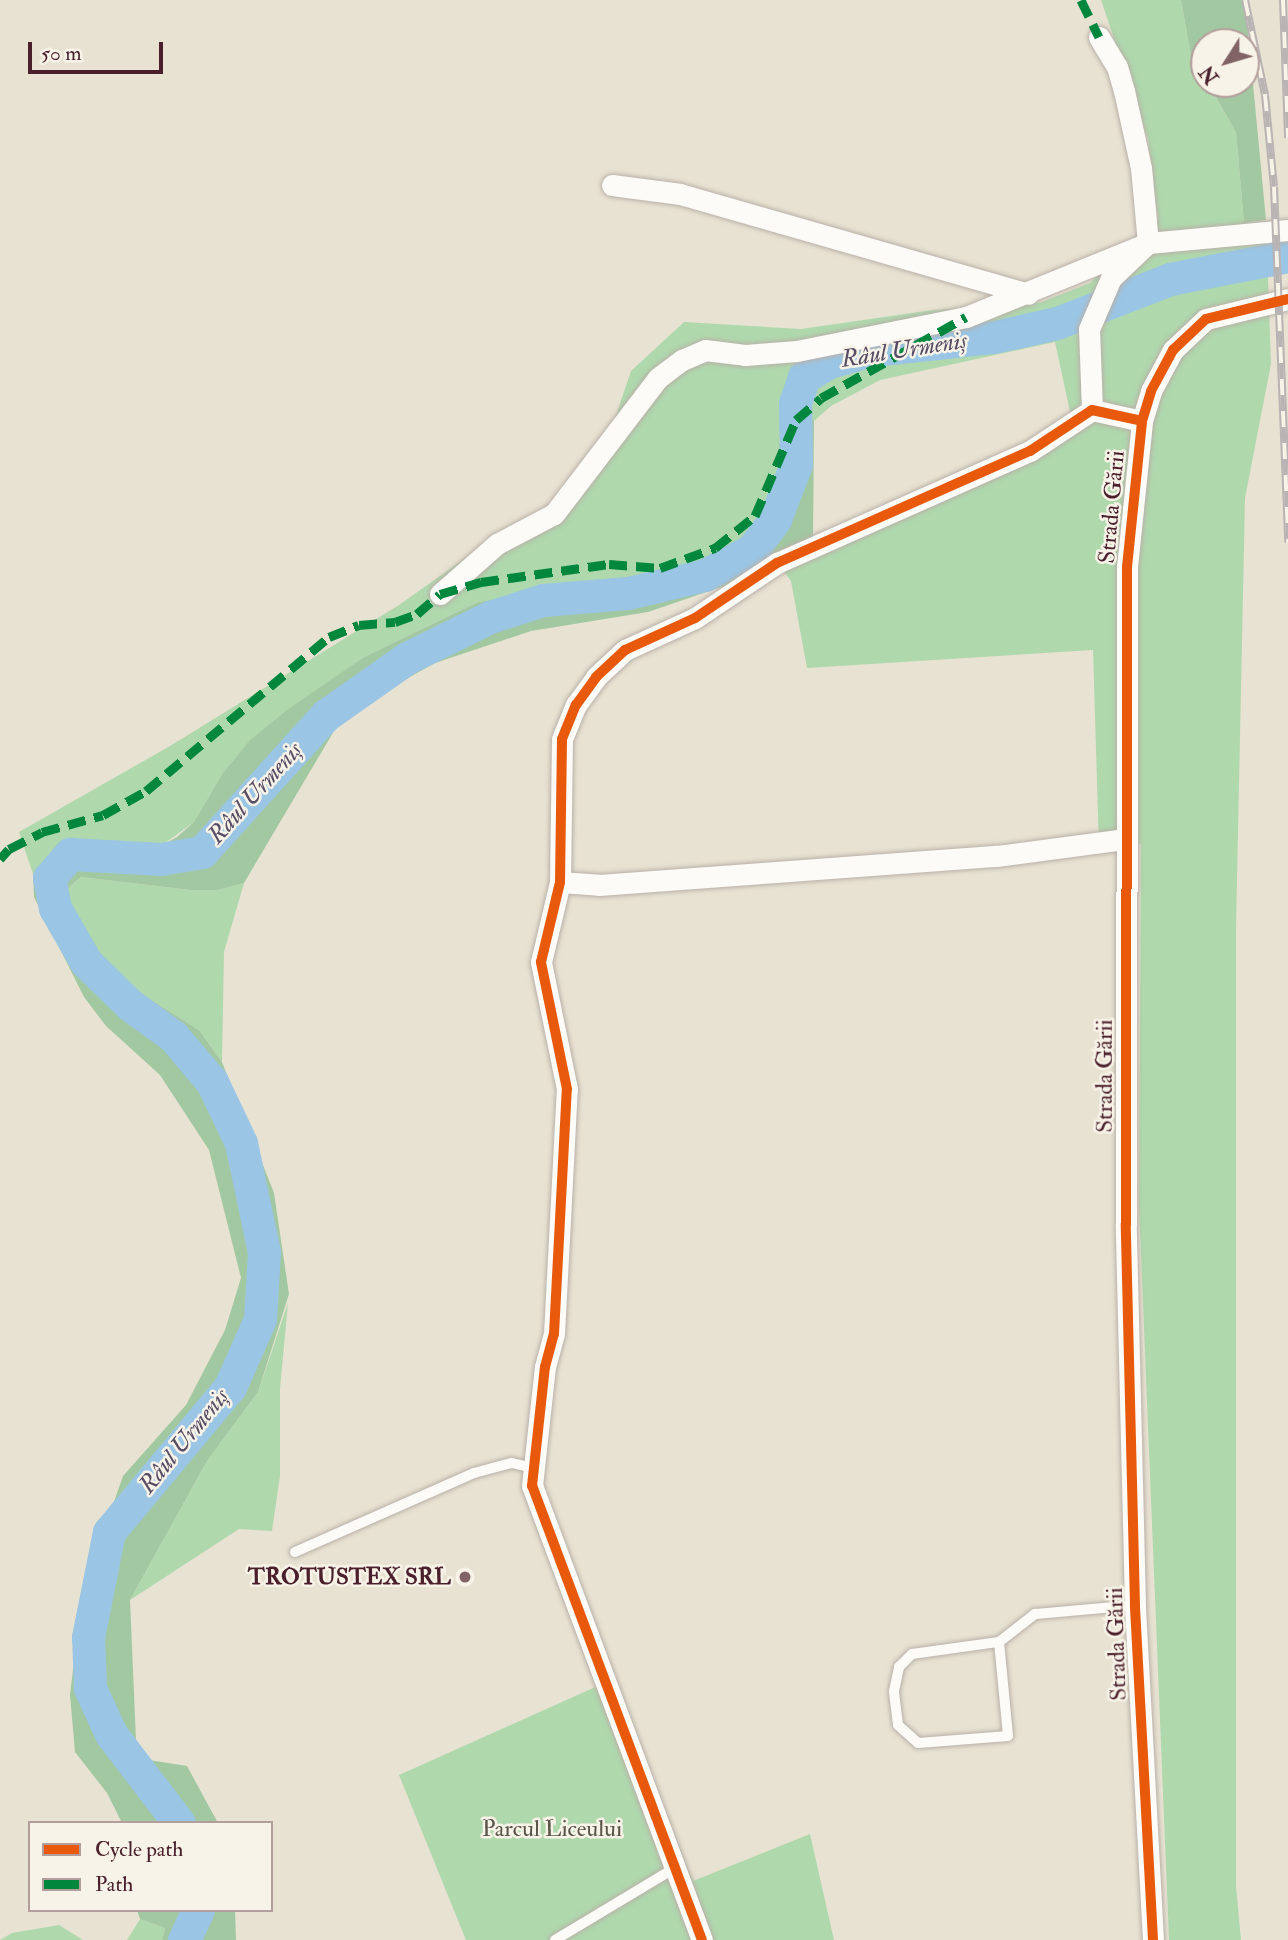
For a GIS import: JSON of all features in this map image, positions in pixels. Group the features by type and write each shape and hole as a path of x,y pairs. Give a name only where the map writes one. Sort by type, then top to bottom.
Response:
{"street":[{"path":"1099,37 1117,67 1124,91 1141,169 1148,243"},
{"path":"612,185 680,194 1028,294"},
{"path":"440,594 497,544 554,514 658,378 682,360 705,350 746,355 797,351 966,317 1148,243 1288,230"},
{"path":"1092,411 1089,329 1111,278 1148,243"},
{"name":"Strada Gării","path":"1153,1940 1135,1605 1126,1210 1127,567 1142,421 1151,391 1187,332 1224,312 1288,299"},
{"path":"702,1940 545,1527 530,1467 554,1334 567,1089 541,962 560,882 562,739 583,696 625,650 695,618 740,584 796,554 1031,451 1092,411 1142,421"},
{"path":"560,882 599,885 998,856 1125,839"}],"lane":[{"path":"295,1552 474,1473 512,1463 530,1467"},
{"path":"999,1642 1008,1736 918,1743 898,1724 896,1679 899,1667 912,1654 999,1642 1035,1614 1135,1605"},
{"path":"555,1940 675,1868"}],"green space":[{"path":"1101,0 1181,0 1190,50 1190,98 1216,98 1236,132 1244,223 1266,221 1271,364 1245,498 1236,928 1236,1886 1241,1940 1169,1940 1139,1206 1141,844 1099,849 1093,650 807,668 791,581 779,565 813,546 1075,435 1055,342 880,380 831,406 814,421 808,417 781,426 774,498 757,528 694,568 478,602 364,657 249,741 222,774 194,822 161,846 50,857 33,874 19,832 170,746 399,605 478,549 593,483 631,371 684,322 801,329 933,310 1039,303 1090,283 1158,219 1148,139"},
{"path":"1181,0 1245,0 1248,28 1190,28 1190,50"},
{"path":"1216,98 1254,98 1266,220 1244,223 1236,132"},
{"path":"809,417 814,421 813,546 727,585 648,612 531,631 435,663 372,698 337,726 244,883 218,890 190,890 81,877 68,888 68,912 105,971 199,1030 222,1062 274,1193 289,1294 258,1392 207,1461 130,1600 136,1740 149,1760 187,1766 217,1821 121,1821 107,1793 75,1752 70,1695 82,1593 123,1476 186,1405 225,1330 241,1278 209,1150 160,1075 106,1026 84,997 34,897 33,874 50,857 86,846 161,846 177,837 194,822 222,774 249,741 287,710 364,657 478,602 694,568 734,546 757,528 774,498 781,426"},
{"path":"81,877 190,890 218,890 244,883 224,952 222,1062 199,1030 105,971 68,912 68,888"},
{"path":"288,1303 280,1389 280,1476 272,1531 239,1529 130,1600 207,1461 258,1392"},
{"name":"Parcul Liceului","path":"602,1684 639,1747 693,1881 810,1834 834,1940 466,1940 399,1775"},
{"path":"138,1912 235,1912 236,1940 162,1940 165,1928 140,1919"},
{"path":"140,1919 165,1928 162,1940 127,1940"},
{"path":"59,1925 83,1940 0,1940 12,1933"}],"waterway":[{"name":"Râul Urmeniș","path":"177,1821 111,1734 90,1688 88,1637 109,1532 230,1387 260,1319 264,1252 241,1143 212,1082 173,1036 130,1005 86,962 55,908 49,878 70,854 161,859 202,852 326,715 407,658 490,617 543,600 628,593 705,575 752,550 775,519 796,464 795,403 804,377 829,362 872,350 994,337 1057,323 1170,279 1288,256"},
{"name":"Râul Urmeniș","path":"184,1940 197,1912"}],"railway":[{"path":"1245,0 1265,95 1274,187 1288,543"},
{"path":"1283,0 1288,138"}],"marked path":[{"path":"1081,0 1099,37"},
{"path":"0,859 9,849 42,832 103,815 146,791 329,637 359,625 395,622 417,614 440,594 481,582 609,564 660,568 715,548 755,516 796,420 821,398 966,317"}],"cycle path":[{"path":"1153,1940 1135,1605 1126,1224 1127,567 1142,421 1151,391 1173,350 1206,319 1288,299"},
{"path":"702,1940 532,1486 545,1367 554,1334 567,1089 541,962 560,882 562,739 576,705 596,677 625,650 695,618 777,563 1030,451 1092,410 1142,421"}],"place":[{"name":"TROTUSTEX SRL","path":"465,1577"}]}
